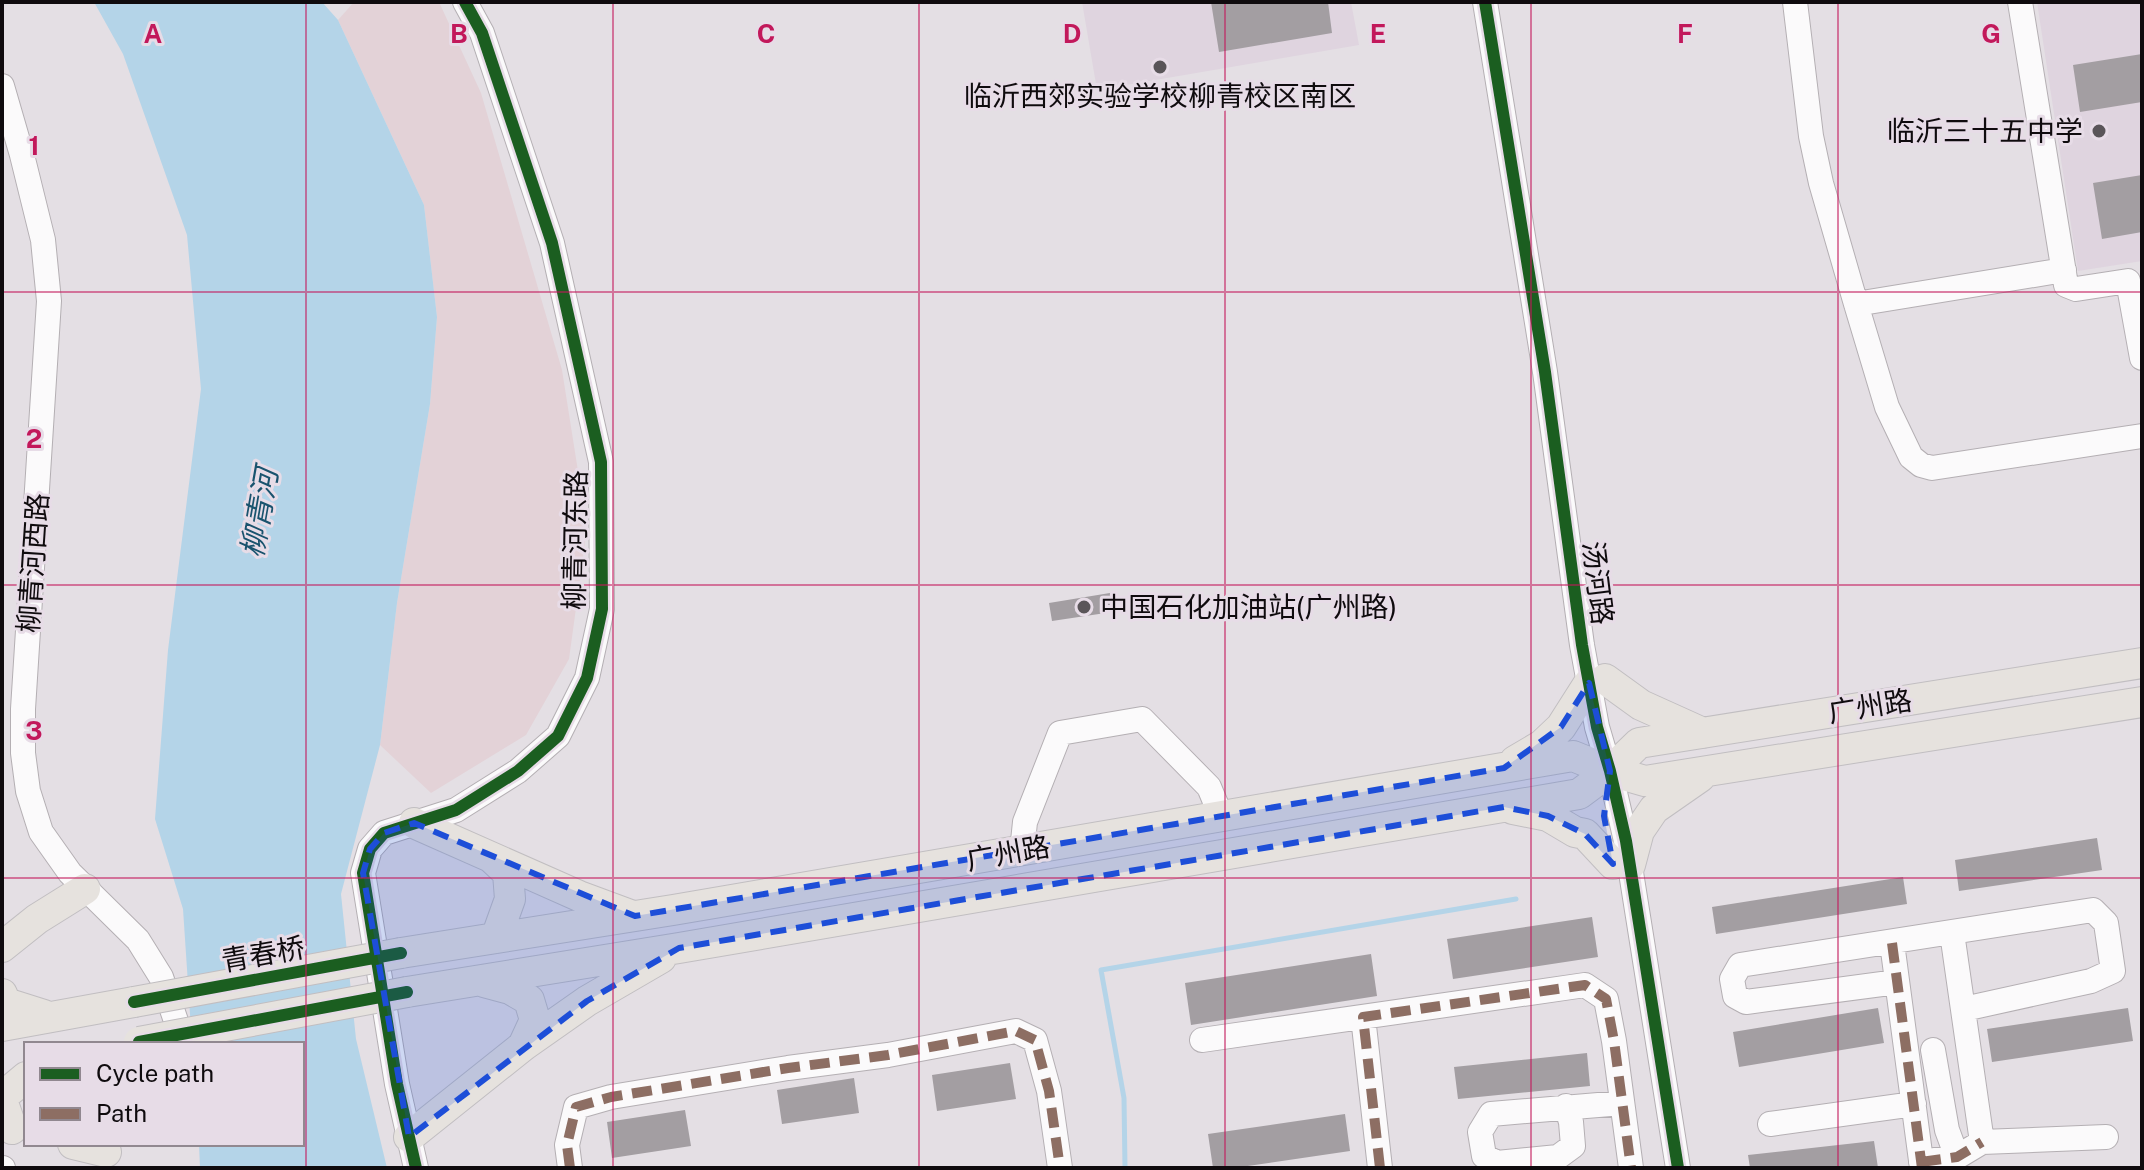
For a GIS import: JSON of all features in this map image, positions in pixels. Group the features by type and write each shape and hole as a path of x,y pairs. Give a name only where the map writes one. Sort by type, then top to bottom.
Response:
{"main road":[{"name":"广州路","path":"137,1042 407,992 1579,794 1610,771 1639,743 2142,663"},
{"path":"1504,768 1542,745 1561,727 1597,681 1703,733"},
{"name":"广州路","path":"401,953 1573,756 1645,781 2142,702"},
{"path":"1504,807 1548,816 1575,832 1585,834 1622,864 1654,809 1709,771"},
{"path":"414,823 579,896 635,916"},
{"path":"492,858 508,873 510,899 496,938"},
{"path":"2,947 37,919 85,889"},
{"path":"409,1137 523,1046 587,1001 679,948"},
{"name":"青春桥","path":"50,1017 401,953"},
{"path":"478,981 510,989 529,1000 535,1020 523,1046"},
{"path":"2,994 6,1003 50,1017"},
{"path":"2,1026 50,1017"},
{"path":"2,1066 24,1061"},
{"path":"13,1130 2,1098 24,1079"},
{"path":"79,1146 104,1155"}],"street":[{"name":"柳青河东路","path":"416,1168 397,1084 363,873 370,849 384,833 456,810 518,771 558,736 587,678 602,609 601,462 584,377 552,243 482,33 465,2"},
{"name":"汤河路","path":"1485,2 1597,681 1611,723 1610,771 1604,816 1622,864 1678,1168"},
{"name":"汤河路","path":"1501,2 1561,369 1597,681"},
{"path":"1795,2 1811,136 1821,183 1887,407 1911,457 1921,465 1932,468 2142,436"},
{"path":"2020,2 2066,285 2076,289 2128,281 2142,358"},
{"name":"柳青河西路","path":"2,86 43,240 49,301 23,709 23,753 28,791 41,832 70,873 138,940 161,977 177,1024 178,1042"},
{"path":"1856,304 2064,270"},
{"path":"1022,851 1025,822 1060,733 1142,719 1209,787 1221,816"},
{"name":"汤河路","path":"1622,864 1661,1168"},
{"path":"1897,982 1746,1002 1735,996 1732,979 1740,965 2093,910 2106,923 2113,971 2091,981 1964,1009"},
{"path":"1952,933 1982,1142"},
{"path":"1892,943 1922,1165 1957,1157 1982,1142 2106,1137"},
{"path":"1202,1040 1585,985 1606,999 1631,1168"},
{"path":"1363,1017 1377,1168"},
{"path":"570,1168 567,1145 576,1107 611,1097 888,1055 1016,1031 1035,1040 1049,1091 1060,1168"},
{"path":"1933,1050 1947,1130 1957,1157"},
{"path":"1566,1106 1622,1103"},
{"path":"1770,1124 1914,1104"}],"highlighted area":[{"path":"1589,683 1610,771 1604,816 1613,864 1585,834 1548,816 1504,807 679,948 587,1001 409,1137 363,873 370,849 384,833 414,823 635,916 1504,768 1561,727"}],"shaded area":[{"path":"354,2 439,2 481,93 562,370 587,528 569,659 526,735 431,793 380,745 397,603 430,404 437,317 424,205 338,20"},
{"name":"临沂西郊实验学校柳青校区南区","path":"1082,2 1351,2 1359,45 1097,90"},
{"name":"临沂三十五中学","path":"2037,2 2142,2 2142,261 2078,271"}],"water":[{"name":"柳青河","path":"94,2 322,2 338,20 424,205 437,317 430,404 397,603 380,745 341,894 356,1039 387,1168 200,1168 199,1146 304,1146 304,1042 192,1042 183,909 155,819 168,650 201,389 187,235 123,54"}],"building":[{"path":"1211,2 1328,2 1332,33 1219,52"},
{"path":"2142,54 2142,102 2080,112 2073,65"},
{"path":"2142,175 2142,232 2102,239 2093,183"},
{"name":"中国石化加油站(广州路)","path":"1116,592 1119,611 1052,621 1049,603"},
{"path":"2097,838 2102,870 1959,891 1955,860"},
{"path":"1903,877 1907,904 1716,934 1712,907"},
{"path":"1592,917 1598,957 1453,979 1447,939"},
{"path":"1371,954 1377,996 1191,1025 1185,983"},
{"path":"1878,1008 1884,1043 1739,1067 1733,1032"},
{"path":"2128,1008 2133,1041 1992,1062 1987,1029"},
{"path":"1587,1053 1590,1086 1458,1099 1454,1067"},
{"path":"1010,1063 1016,1099 937,1111 932,1075"},
{"path":"854,1078 859,1113 782,1124 777,1090"},
{"path":"685,1110 691,1146 612,1158 607,1122"},
{"path":"1345,1114 1350,1151 1234,1168 1213,1168 1208,1134"},
{"path":"1874,1141 1878,1168 1750,1168 1748,1155"}],"waterway":[{"path":"1125,1168 1124,1098 1101,970 1516,899"}],"marked path":[{"path":"1892,943 1922,1168"},
{"path":"1380,1168 1363,1017 1585,985 1606,999 1631,1168"},
{"path":"570,1168 567,1145 576,1107 611,1097 888,1055 1016,1031 1035,1040 1049,1091 1060,1168"},
{"path":"1921,1162 1957,1157 1982,1142"}],"cycle path":[{"path":"416,1168 397,1084 363,873 370,849 384,833 456,810 518,771 558,736 587,678 602,609 601,462 552,243 482,33 465,2"},
{"path":"1485,2 1545,372 1582,645 1597,727 1626,841 1678,1168"},
{"path":"134,1002 401,953"},
{"path":"139,1042 407,992"}],"place":[{"name":"临沂西郊实验学校柳青校区南区","path":"1160,67"},
{"name":"临沂三十五中学","path":"2099,131"},
{"name":"中国石化加油站(广州路)","path":"1084,607"}]}
